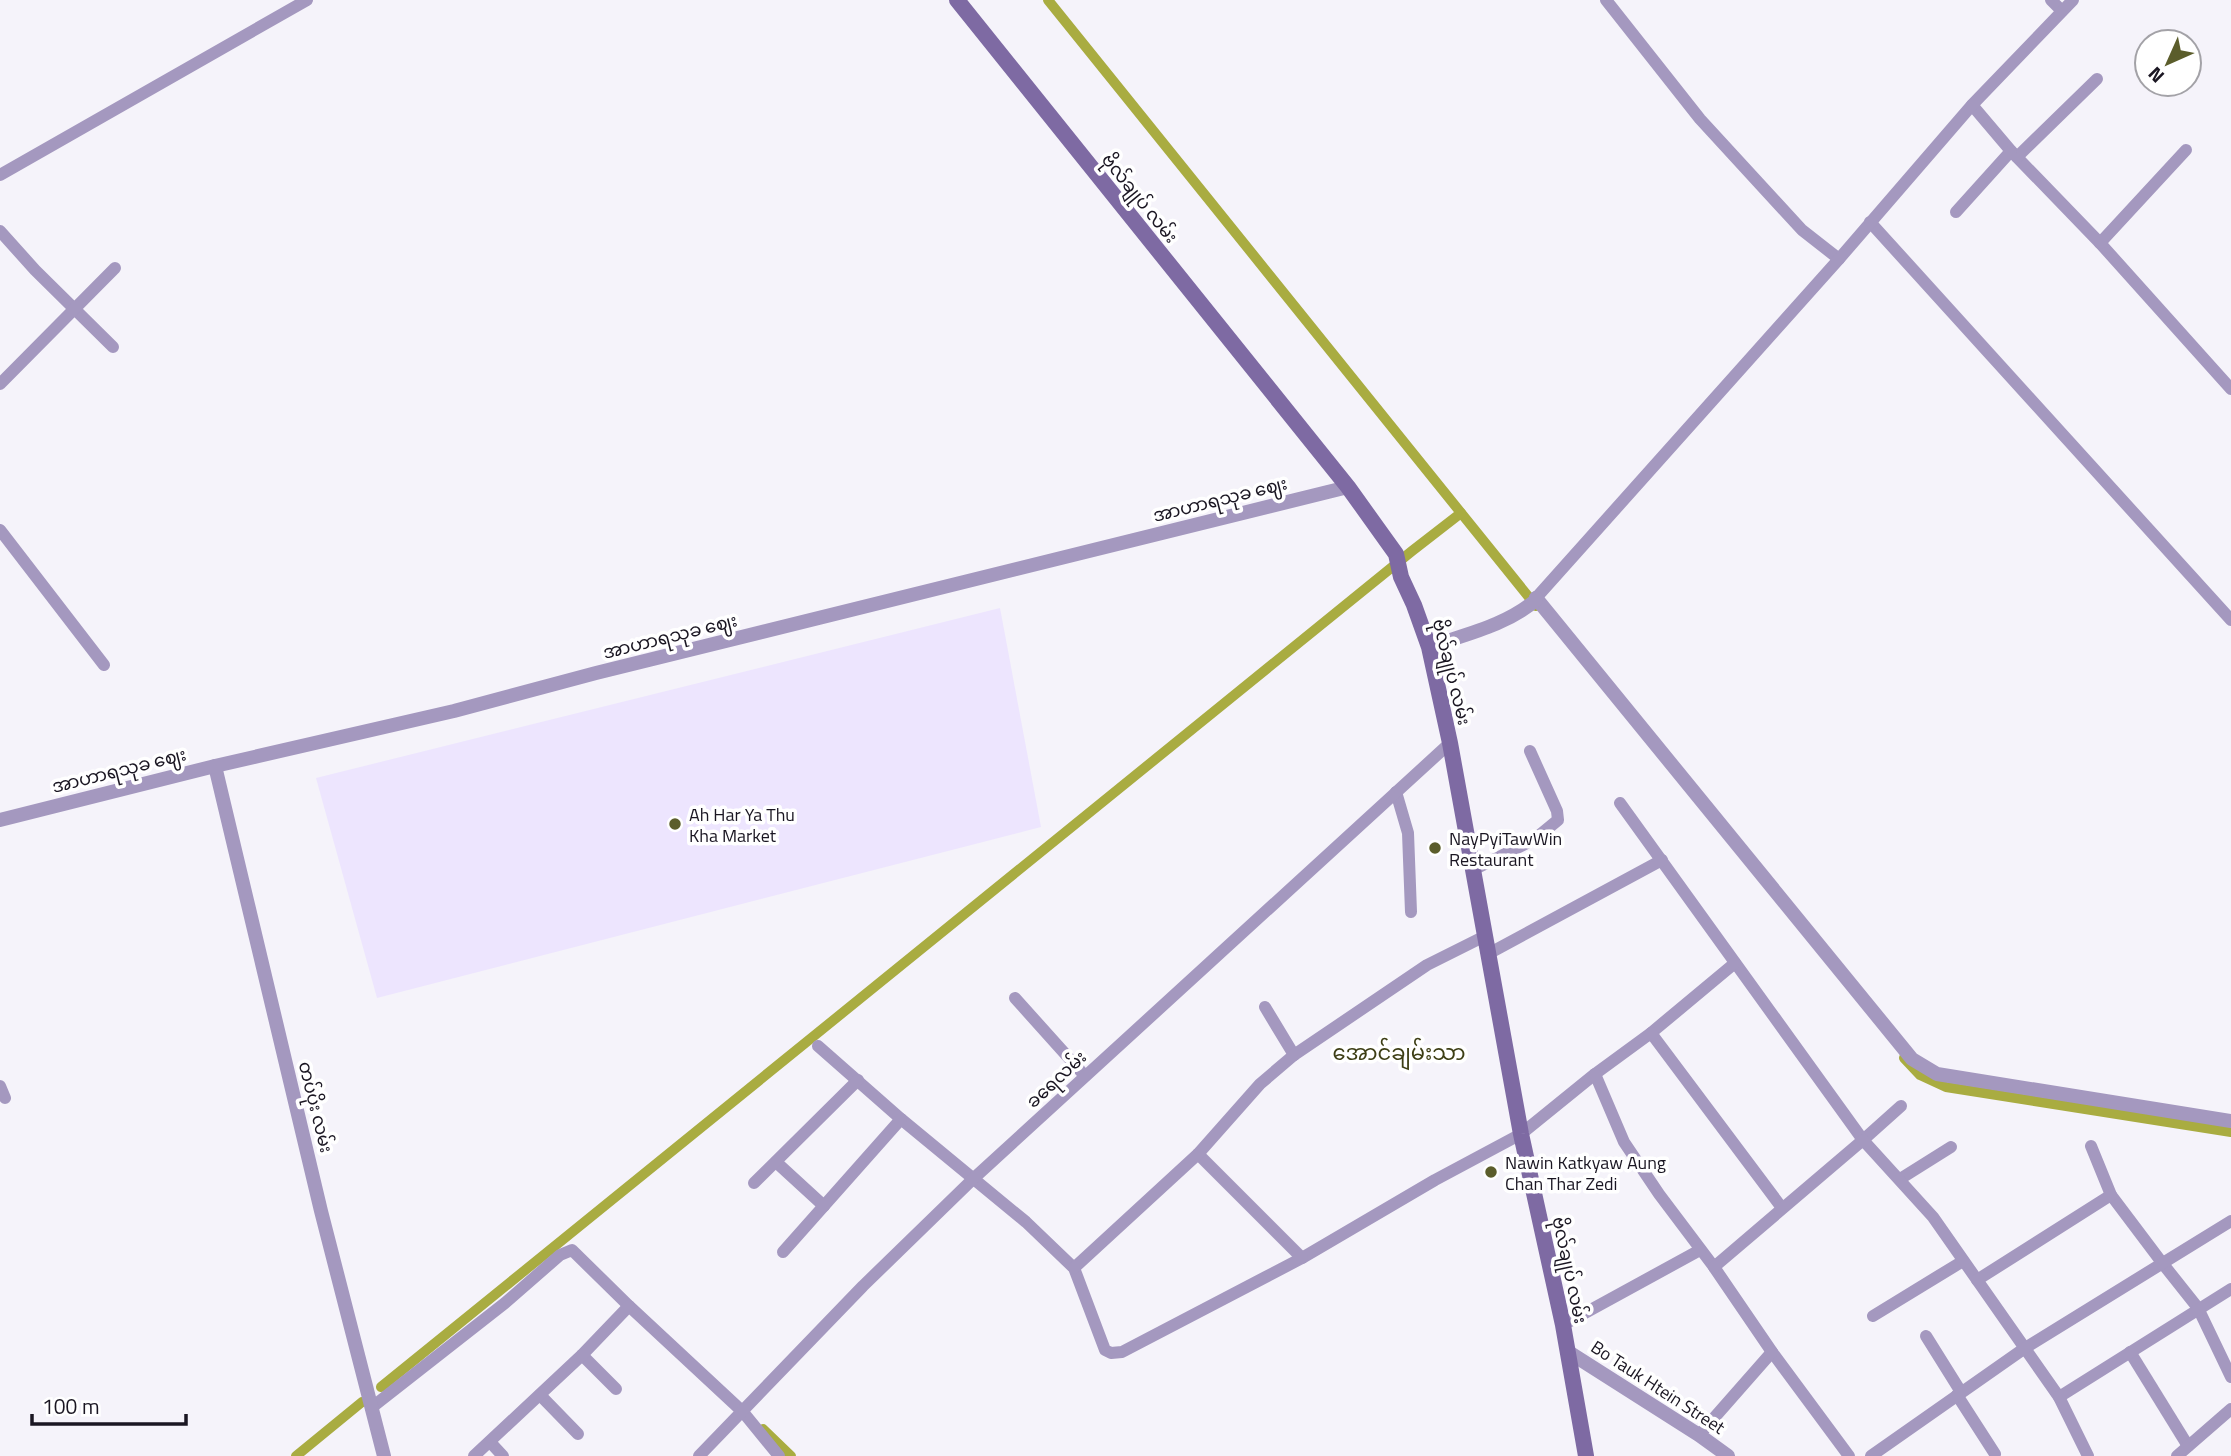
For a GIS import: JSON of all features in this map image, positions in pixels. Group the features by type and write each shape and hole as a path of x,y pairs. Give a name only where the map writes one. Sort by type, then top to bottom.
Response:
{"main road":[{"name":"ဗိုလ်ချုပ် လမ်း","path":"957,0 1348,487 1396,554 1401,577 1429,647 1450,743 1521,1134 1563,1325 1586,1456"}],"street":[{"path":"0,175 307,0"},
{"path":"1606,0 1700,119 1802,230 1839,259"},
{"path":"2051,0 2062,11"},
{"path":"1429,647 1497,625 1534,601 1839,259 1972,105 2073,0"},
{"path":"1956,212 2097,79"},
{"path":"1972,105 2231,389"},
{"path":"2100,243 2186,150"},
{"path":"1870,222 2231,620"},
{"path":"0,231 113,347"},
{"path":"0,384 115,268"},
{"name":"အာဟာရသုခ ဈေး","path":"0,820 215,766 441,714 596,673 1348,487"},
{"path":"0,530 104,665"},
{"path":"1534,601 1912,1059 1937,1074 2231,1121"},
{"name":"ခရေလမ်း","path":"699,1456 863,1286 973,1179 1450,743"},
{"path":"1473,870 1535,839 1558,820 1557,811 1530,751"},
{"name":"တပ်ပိုး လမ်း","path":"215,766 321,1211 384,1456"},
{"path":"1396,792 1408,833 1411,912"},
{"path":"1620,803 1863,1140 1933,1217 2059,1397 2088,1456"},
{"path":"1488,954 1662,860"},
{"path":"1074,1268 1198,1154 1260,1084 1294,1055 1427,965 1485,936"},
{"path":"818,1046 901,1119 1026,1222 1074,1268 1105,1350 1111,1353 1122,1352 1302,1258 1434,1180 1521,1134 1651,1033 1735,963"},
{"path":"1015,998 1085,1076"},
{"path":"1265,1007 1294,1055"},
{"path":"1651,1033 1782,1208"},
{"path":"1595,1074 1624,1142 1658,1194 1714,1267 1772,1352 1849,1456"},
{"path":"754,1183 858,1080"},
{"path":"1714,1267 1901,1106"},
{"path":"783,1252 901,1119"},
{"path":"2091,1146 2112,1195 2198,1308 2231,1377"},
{"path":"1900,1180 1951,1147"},
{"path":"1198,1154 1302,1258"},
{"path":"776,1162 824,1206"},
{"path":"1977,1280 2112,1195"},
{"path":"1871,1456 2025,1348 2231,1221"},
{"path":"1563,1325 1700,1250"},
{"path":"371,1408 567,1251 575,1251 629,1307 743,1412 779,1456"},
{"path":"1873,1316 1963,1261"},
{"path":"2059,1397 2231,1289"},
{"path":"474,1456 629,1307"},
{"path":"1926,1336 1995,1454"},
{"name":"Bo Tauk Htein Street","path":"1567,1351 1728,1456"},
{"path":"1699,1435 1772,1352"},
{"path":"2130,1352 2188,1446"},
{"path":"582,1354 616,1389"},
{"path":"540,1395 578,1434"},
{"path":"2177,1456 2231,1409"},
{"path":"490,1442 503,1456"}],"shaded area":[{"name":"Ah Har Ya Thu Kha Market","path":"1000,608 1041,827 377,998 316,778"}],"waterway":[{"path":"1048,0 1536,606"},
{"path":"381,1387 1461,513"},
{"path":"1904,1058 1920,1075 1946,1087 2231,1132"},
{"path":"296,1456 362,1402"},
{"path":"763,1429 791,1456"}],"place":[{"name":"Ah Har Ya Thu Kha Market","path":"675,824"},
{"name":"NayPyiTawWin Restaurant","path":"1435,848"},
{"name":"Nawin Katkyaw Aung Chan Thar Zedi","path":"1491,1172"}],"district":[{"name":"အောင်ချမ်းသာ","path":"1399,1052"}]}
